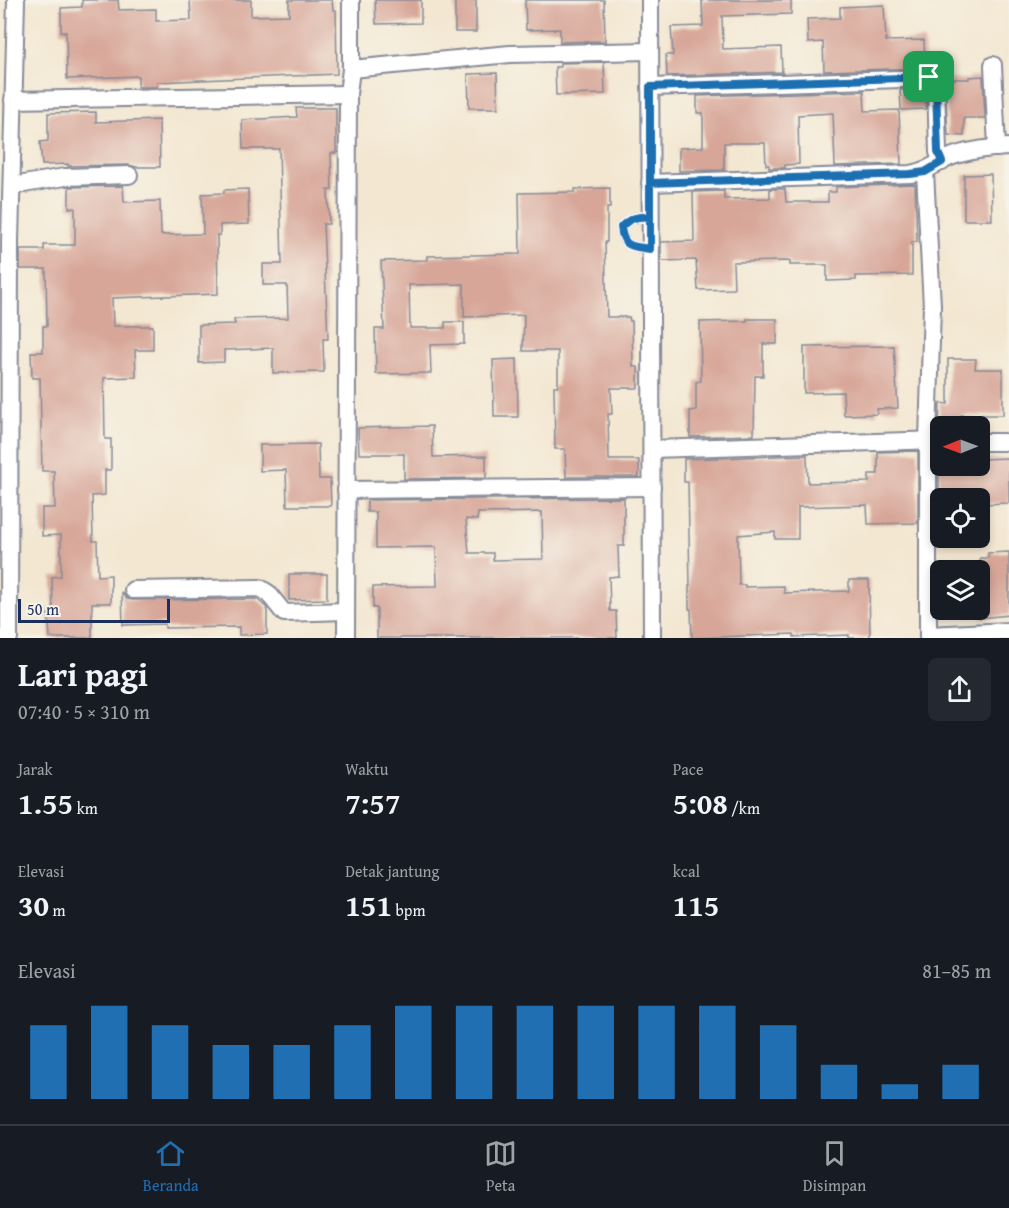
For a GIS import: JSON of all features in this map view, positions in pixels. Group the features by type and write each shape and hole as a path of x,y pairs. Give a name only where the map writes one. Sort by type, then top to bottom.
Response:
{"street":[{"path":"6,631 5,241 12,186 11,108 16,0"},
{"path":"346,638 348,94 351,69 351,0"},
{"path":"650,0 652,638"},
{"path":"351,69 510,54 650,51"},
{"path":"650,183 899,175 925,172 948,158 969,152 1003,147 993,65"},
{"path":"650,87 932,78 936,84 938,152 942,162"},
{"path":"11,108 348,94"},
{"path":"925,172 932,306 934,416"},
{"path":"12,186 65,177 129,175"},
{"path":"652,449 930,440"},
{"path":"990,442 1004,442"},
{"path":"933,476 928,636 987,635 1009,631"},
{"path":"346,490 652,487"},
{"path":"133,590 260,588 268,593 284,612 346,611"}],"lane":[{"path":"650,217 638,216 628,220 621,227 622,238 630,246 650,249"}],"building":[{"path":"82,0 118,0 119,10 156,9 156,21 191,20 190,0 251,0 251,16 289,15 289,0 332,0 333,10 336,10 337,74 157,82 157,87 138,87 138,76 67,79 66,32 61,32 61,8 82,7"},
{"path":"375,0 421,0 421,23 376,24"},
{"path":"455,0 476,0 476,32 455,32"},
{"path":"525,0 604,0 605,41 560,42 560,29 526,30"},
{"path":"702,0 791,0 791,14 722,16 723,49 781,47 782,72 667,76 666,55 673,55 671,27 703,26"},
{"path":"884,5 886,41 924,40 925,68 824,71 823,42 808,43 807,19 840,18 840,7"},
{"path":"604,62 605,94 556,95 555,67 560,67 560,63"},
{"path":"497,73 498,108 469,108 468,74"},
{"path":"983,76 985,118 964,118 964,136 948,135 945,79 969,79 969,77"},
{"path":"926,89 926,109 901,110 900,90"},
{"path":"864,91 865,111 899,110 901,164 835,166 833,113 798,115 799,164 785,165 785,168 769,168 769,165 766,165 765,143 724,143 724,170 679,171 679,148 703,147 703,113 697,113 697,96"},
{"path":"296,108 336,108 336,153 331,153 332,190 328,190 329,224 323,224 328,339 323,339 324,372 273,373 273,348 224,350 224,362 199,363 199,325 235,324 234,319 288,318 287,285 263,285 263,264 282,264 279,149 243,149 242,120 297,117"},
{"path":"96,112 96,122 159,120 160,167 42,165 40,142 48,141 48,113"},
{"path":"991,174 992,220 964,220 964,175"},
{"path":"915,184 917,242 912,242 912,275 856,276 856,280 827,281 827,265 790,265 790,261 733,262 734,289 698,290 696,260 661,261 661,242 694,241 693,192 724,191 724,199 770,198 770,189 785,189 786,202 828,202 828,192 836,192 836,187"},
{"path":"123,186 124,202 160,201 161,235 203,234 202,194 224,193 224,190 248,189 249,224 220,225 220,235 217,235 218,294 112,298 113,326 153,326 153,350 135,350 136,377 104,378 105,439 111,439 111,470 105,470 105,495 92,496 93,541 97,541 98,576 111,575 111,603 92,603 92,638 50,638 48,610 53,610 52,577 61,576 61,535 42,536 42,508 55,508 54,471 42,471 40,378 32,378 31,352 43,352 43,326 47,326 46,269 20,269 20,250 44,250 44,245 75,245 75,208 69,208 69,187"},
{"path":"610,188 610,208 607,208 607,242 605,242 607,317 629,317 632,321 633,367 638,367 638,388 611,388 612,414 608,414 609,460 639,460 639,477 566,477 565,449 555,449 554,386 558,386 558,351 523,351 524,315 464,317 464,284 409,285 410,328 445,328 445,322 464,322 464,344 430,345 431,373 376,374 375,329 384,329 381,261 427,260 427,256 520,254 519,193 575,192 575,189"},
{"path":"747,319 777,319 777,344 763,344 763,376 755,376 754,435 690,437 690,411 696,410 696,382 701,381 700,322 747,321"},
{"path":"894,346 898,408 877,409 877,414 844,415 843,392 804,393 804,347"},
{"path":"517,359 518,417 494,417 493,360"},
{"path":"948,359 976,359 975,369 1003,369 1003,415 939,416 940,403 948,404"},
{"path":"432,426 433,457 486,456 486,478 404,479 404,454 359,454 358,428"},
{"path":"318,444 319,479 330,479 331,506 287,506 286,470 260,471 260,445"},
{"path":"918,451 918,523 868,524 867,505 798,507 798,539 775,539 775,532 738,535 739,585 745,585 745,587 784,586 784,593 849,591 849,580 869,580 870,638 849,638 849,635 794,637 794,634 692,638 691,609 689,609 688,482 684,482 684,459 807,455 808,483 869,482 869,474 878,474 878,452"},
{"path":"1009,458 1009,503 990,504 990,488 939,488 939,476 990,476 990,459"},
{"path":"624,498 624,546 618,546 619,576 609,577 610,611 616,611 617,638 377,638 377,608 373,608 373,587 437,586 436,547 376,548 376,512 367,512 367,500","holes":["542,512 543,559 493,560 493,553 469,553 466,519 477,520 478,513"]},
{"path":"1009,552 1009,615 990,617 990,560 980,560 980,558 988,558 988,553"},
{"path":"289,574 327,574 327,599 289,600"},
{"path":"122,593 127,599 133,600 257,599 267,608 267,634 239,635 239,627 165,628 165,624 123,625"}],"route":[{"path":"929,77 650,87 650,183 650,249 630,246 622,238 621,227 628,220 638,216 650,217 650,183 925,172 942,162 938,152 936,84 929,77"}]}
